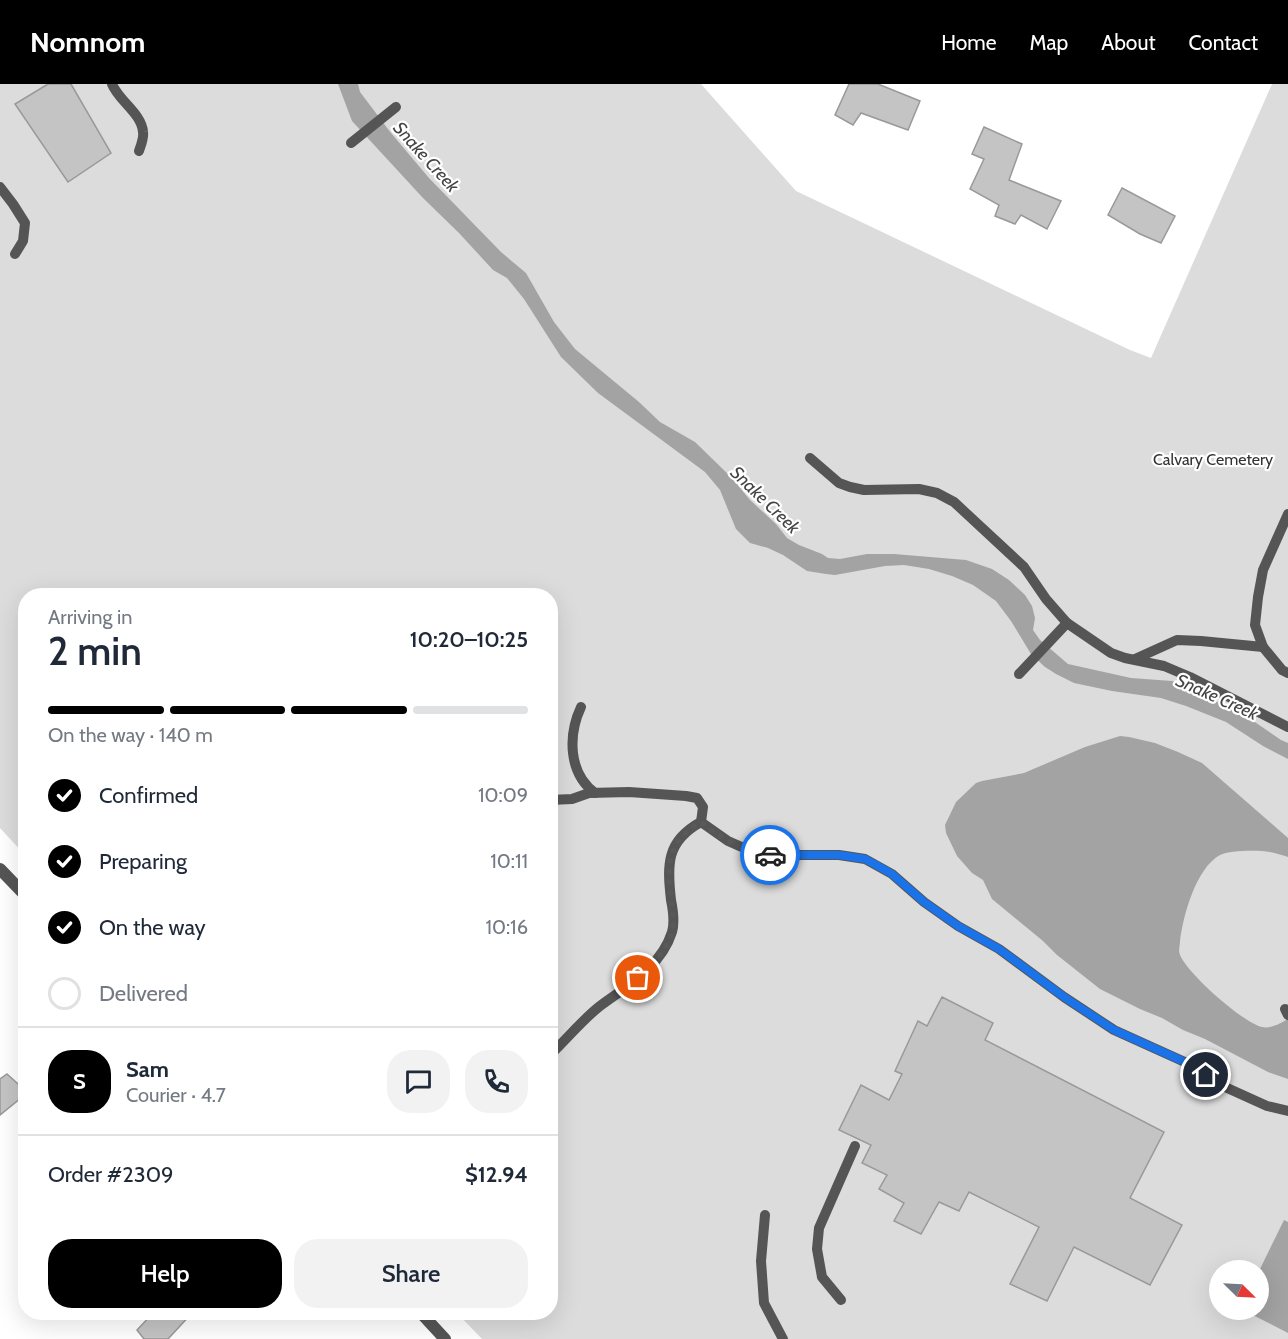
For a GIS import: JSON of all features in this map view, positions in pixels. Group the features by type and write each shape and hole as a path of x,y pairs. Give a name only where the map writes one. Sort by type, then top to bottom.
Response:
{"street":[{"path":"0,869 18,888"},
{"path":"427,1320 445,1339"}],"lane":[{"path":"112,84 141,121 144,134 139,151"},
{"path":"351,142 396,107"},
{"path":"0,187 25,223 23,241 15,254"},
{"path":"810,458 839,483 850,487 864,490 919,489 937,493 954,502 1024,567 1046,599 1067,623 1111,652 1125,658 1164,666 1190,677 1288,727"},
{"path":"1288,514 1263,570 1255,625 1263,647 1282,670 1288,673"},
{"path":"1019,674 1067,623"},
{"path":"1135,659 1176,640 1263,647"},
{"path":"580,707 574,721 572,735 574,757 578,775 595,793"},
{"path":"558,800 572,799 589,793 629,792 686,795 697,798 703,807 701,822"},
{"path":"558,1046 599,1007 649,968 666,947 673,930 668,868 672,852 680,837 701,822"},
{"path":"701,822 728,841 753,852 775,855 839,855 865,859 892,874 924,902 958,926 999,949 1064,997 1114,1030 1187,1063 1225,1087 1267,1106 1288,1111"},
{"path":"841,1300 822,1276 817,1249 819,1228 855,1146"},
{"path":"765,1215 761,1261 764,1303 783,1339"}],"green space":[{"name":"Calvary Cemetery","path":"0,84 701,84 796,191 1151,358 1272,84 1288,84 1288,1339 482,1339 464,1320 558,1320 558,588 18,588 18,847 0,828"}],"shaded area":[{"path":"338,84 358,84 360,92 429,178 501,252 526,273 554,322 575,349 660,422 695,442 787,538 828,558 894,554 966,560 992,569 1009,580 1025,595 1032,606 1035,618 1033,630 1040,640 1068,664 1131,678 1172,681 1192,689 1240,712 1288,743 1288,759 1226,722 1186,706 1161,698 1074,683 1056,674 1031,654 996,601 973,585 952,576 904,565 835,575 807,571 783,555 750,543 736,529 720,490 705,472 598,393 561,357 524,299 507,278 493,270 352,121"},
{"path":"1120,736 1155,743 1202,763 1288,838 1288,857 1270,852 1245,851 1225,853 1212,861 1204,870 1192,894 1184,919 1179,950 1185,963 1204,985 1242,1017 1262,1027 1276,1025 1288,1019 1288,1079 1268,1072 1100,989 992,899 983,880 972,873 957,856 946,833 945,825 956,802 976,783 1024,773 1085,747"},
{"path":"1284,1220 1288,1222 1288,1333 1263,1320 1269,1320 1269,1260 1264,1260"}],"building":[{"path":"48,84 71,84 111,153 68,182 15,104"},
{"path":"849,84 878,84 920,101 908,130 861,113 853,125 835,115"},
{"path":"984,127 1022,144 1009,180 1061,201 1047,229 1021,215 1015,224 995,216 999,205 970,189 984,159 972,154"},
{"path":"1122,188 1175,216 1161,243 1140,234 1108,215"},
{"path":"942,997 993,1023 985,1040 1164,1132 1130,1198 1182,1225 1150,1285 1074,1247 1047,1301 1010,1284 1039,1227 969,1192 959,1211 939,1202 921,1234 894,1221 904,1203 879,1189 887,1175 862,1163 871,1145 839,1130 861,1085 889,1100 902,1074 895,1071 918,1021 927,1026"},
{"path":"7,1074 18,1084 18,1100 0,1115 0,1079"},
{"path":"146,1320 186,1320 168,1339 144,1339 137,1330"}],"way so far":[{"path":"638,978 666,947 673,930 668,868 672,852 680,837 701,822 728,841 753,852 770,855"}],"route":[{"path":"770,855 839,855 865,859 892,874 924,902 958,926 999,949 1064,997 1114,1030 1187,1063 1206,1075"}],"water label":[{"name":"Snake Creek","path":"426,157"},
{"name":"Snake Creek","path":"765,500"},
{"name":"Snake Creek","path":"1217,697"}]}
